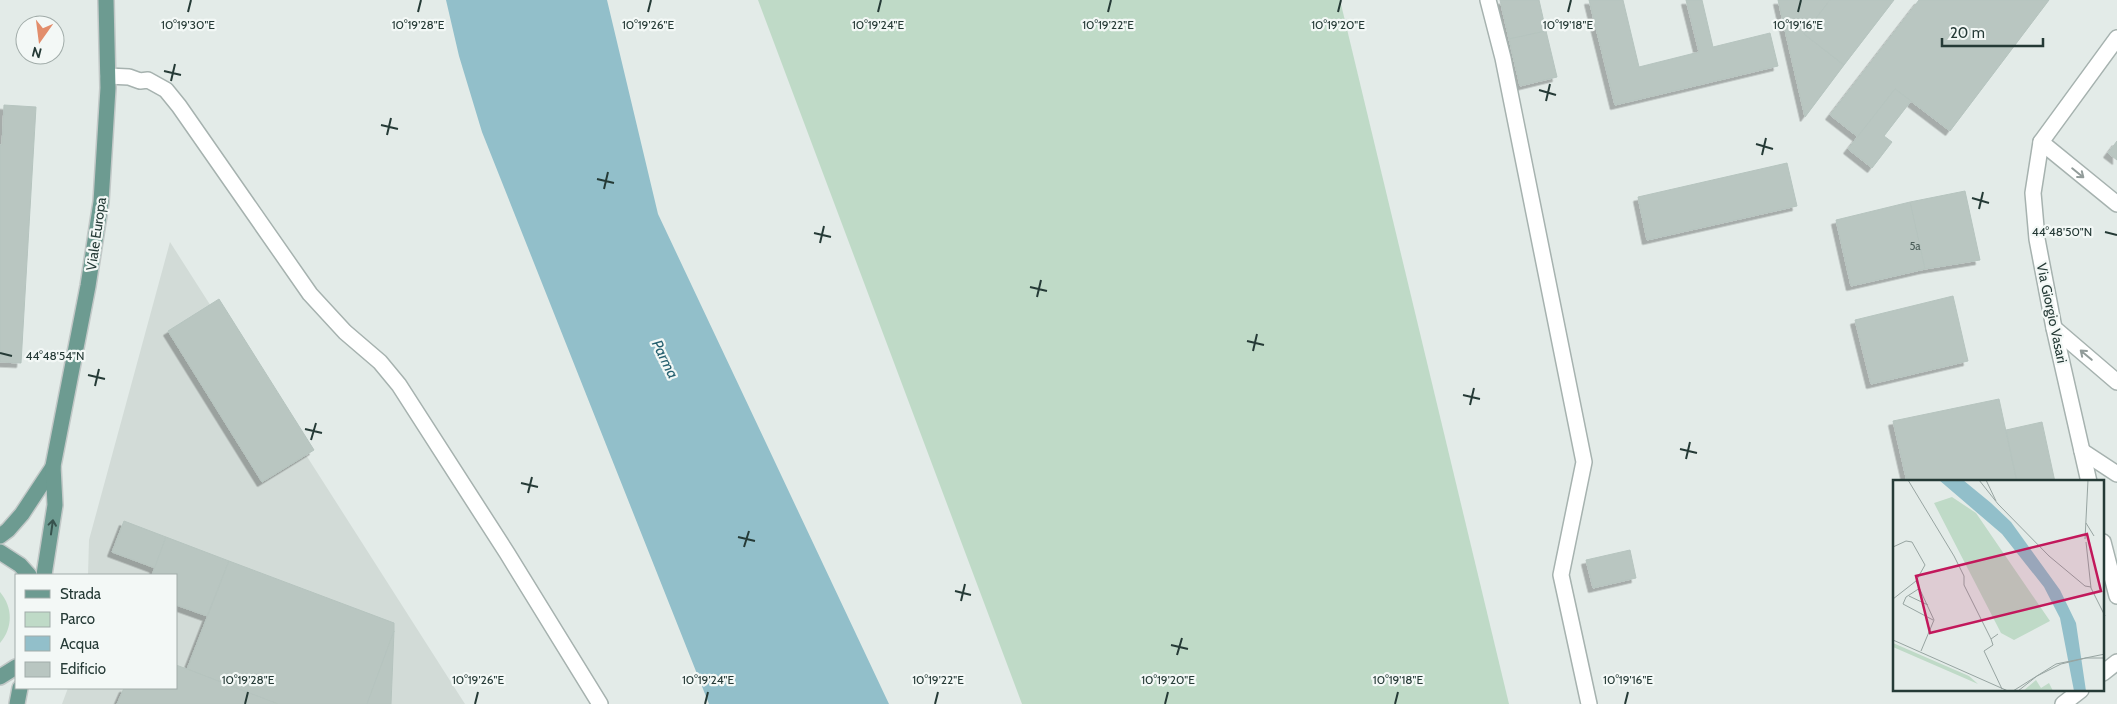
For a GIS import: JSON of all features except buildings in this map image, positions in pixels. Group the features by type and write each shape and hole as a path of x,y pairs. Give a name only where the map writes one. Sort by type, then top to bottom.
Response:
{"main road":[{"name":"Viale Europa","path":"44,574 55,506 53,466 97,230 106,146 108,76 106,0"},
{"name":"Viale Europa","path":"0,536 22,514 53,466"},
{"path":"0,552 20,565 28,574"},
{"path":"0,677 15,668"},
{"path":"17,704 20,689"}],"street":[{"path":"1488,0 1503,58 1584,462 1561,575 1590,704"},
{"name":"Via Giorgio Vasari","path":"2089,480 2054,328 2037,239 2033,193 2041,142 2117,38"},
{"path":"108,76 129,77 140,81 148,80 166,90 310,294 339,326 391,374 507,553 600,704"},
{"path":"2041,142 2117,204"},
{"path":"2054,328 2117,382"},
{"path":"2082,451 2117,474"},
{"path":"2109,550 2117,596"},
{"path":"2104,672 2117,662"},
{"path":"2063,704 2078,692"}],"shaded area":[{"path":"170,242 465,704 62,704 68,689 178,689 178,574 88,574 89,540"}],"green space":[{"path":"758,0 1340,0 1509,704 1022,704"},
{"path":"0,592 7,604 10,618 7,631 0,643"}],"water":[{"name":"Parma","path":"446,0 607,0 658,214 889,704 709,704 482,132 459,56"}]}
